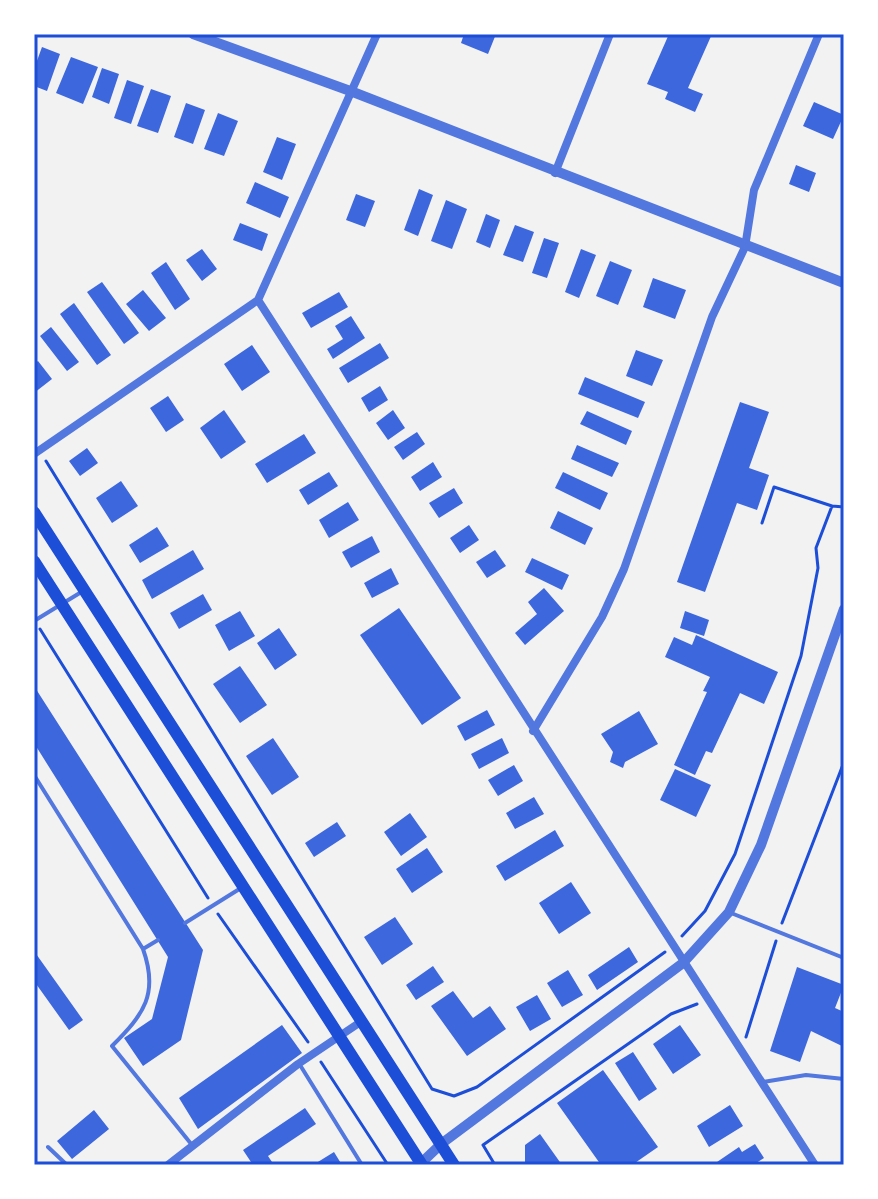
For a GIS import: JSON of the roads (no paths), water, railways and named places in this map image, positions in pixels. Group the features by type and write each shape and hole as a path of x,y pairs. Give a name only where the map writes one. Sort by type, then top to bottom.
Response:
{"main road":[{"path":"34,512 454,1165"},
{"path":"34,561 421,1164"}],"street":[{"path":"193,34 353,92 844,283"},
{"path":"37,452 258,300 377,34"},
{"path":"555,173 610,34"},
{"path":"533,731 602,617 624,569 712,317 745,247 754,190 819,34"},
{"path":"258,300 815,1165"},
{"path":"421,1164 441,1144 683,963 729,912 761,845 844,609"},
{"path":"168,1165 298,1064 362,1021"}],"lane":[{"path":"34,620 84,590"},
{"path":"34,775 143,949 152,975 140,1019 112,1046 193,1145"},
{"path":"185,923 243,886"},
{"path":"729,912 844,958"},
{"path":"143,949 158,940"},
{"path":"298,1064 362,1165"},
{"path":"761,1082 806,1075 844,1079"},
{"path":"48,1147 67,1165"}]}
